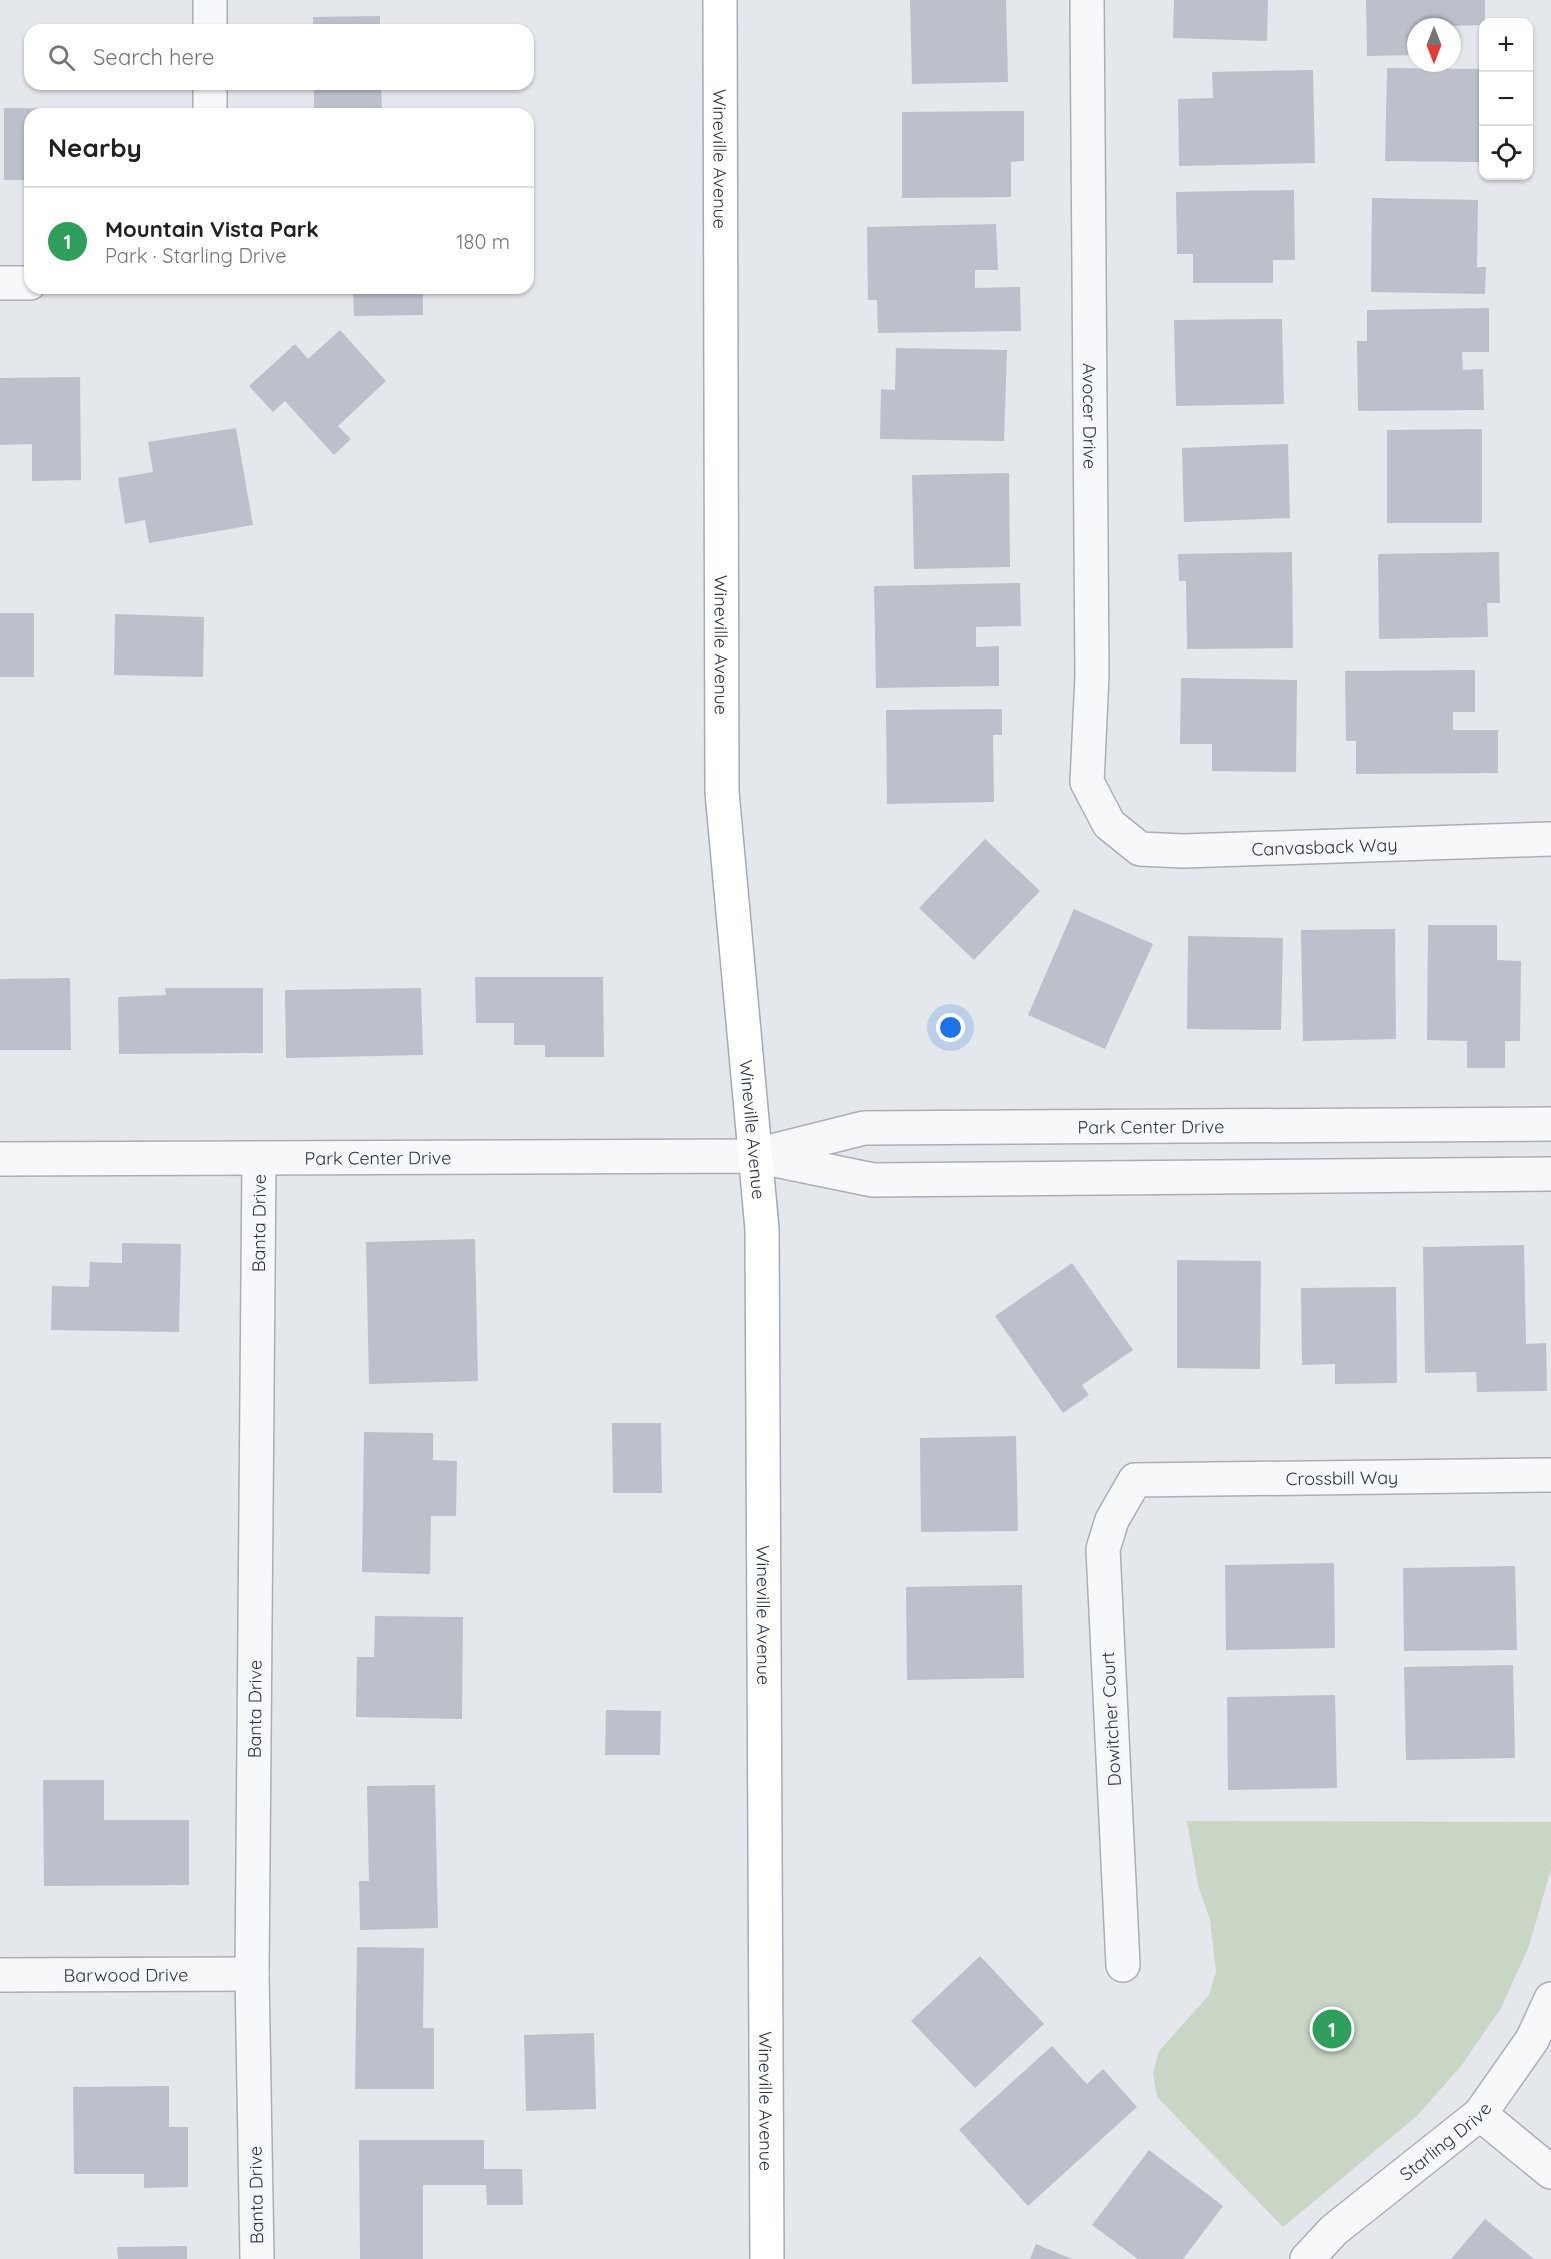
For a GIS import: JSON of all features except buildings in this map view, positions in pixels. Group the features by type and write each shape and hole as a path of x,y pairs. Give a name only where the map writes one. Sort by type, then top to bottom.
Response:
{"main road":[{"name":"Wineville Avenue","path":"720,0 722,792 762,1229 767,2259"}],"street":[{"path":"210,0 210,24"},
{"name":"Avocer Drive","path":"1087,0 1092,676 1087,782 1108,824"},
{"path":"210,90 210,108"},
{"path":"0,283 24,283"},
{"name":"Canvasback Way","path":"1108,824 1140,849 1183,851 1551,839"},
{"name":"Park Center Drive","path":"754,1156 864,1128 1551,1125"},
{"name":"Park Center Drive","path":"0,1159 754,1156 873,1180 1551,1174"},
{"name":"Banta Drive","path":"257,2259 252,1974 260,1159"},
{"name":"Crossbill Way","path":"1135,1480 1551,1474"},
{"name":"Dowitcher Court","path":"1123,1965 1103,1549 1112,1520 1135,1480"},
{"name":"Barwood Drive","path":"0,1975 252,1974"},
{"name":"Starling Drive","path":"1307,2259 1334,2230 1480,2114 1532,2040 1551,1999"},
{"path":"1480,2114 1551,2172"}],"green space":[{"path":"1187,1821 1551,1822 1551,1869 1529,1946 1501,2008 1461,2066 1417,2116 1283,2227 1157,2097 1153,2073 1159,2051 1209,1995 1216,1972 1210,1920 1198,1885"}],"place":[{"name":"Mountain Vista Park","path":"1332,2029"}]}
